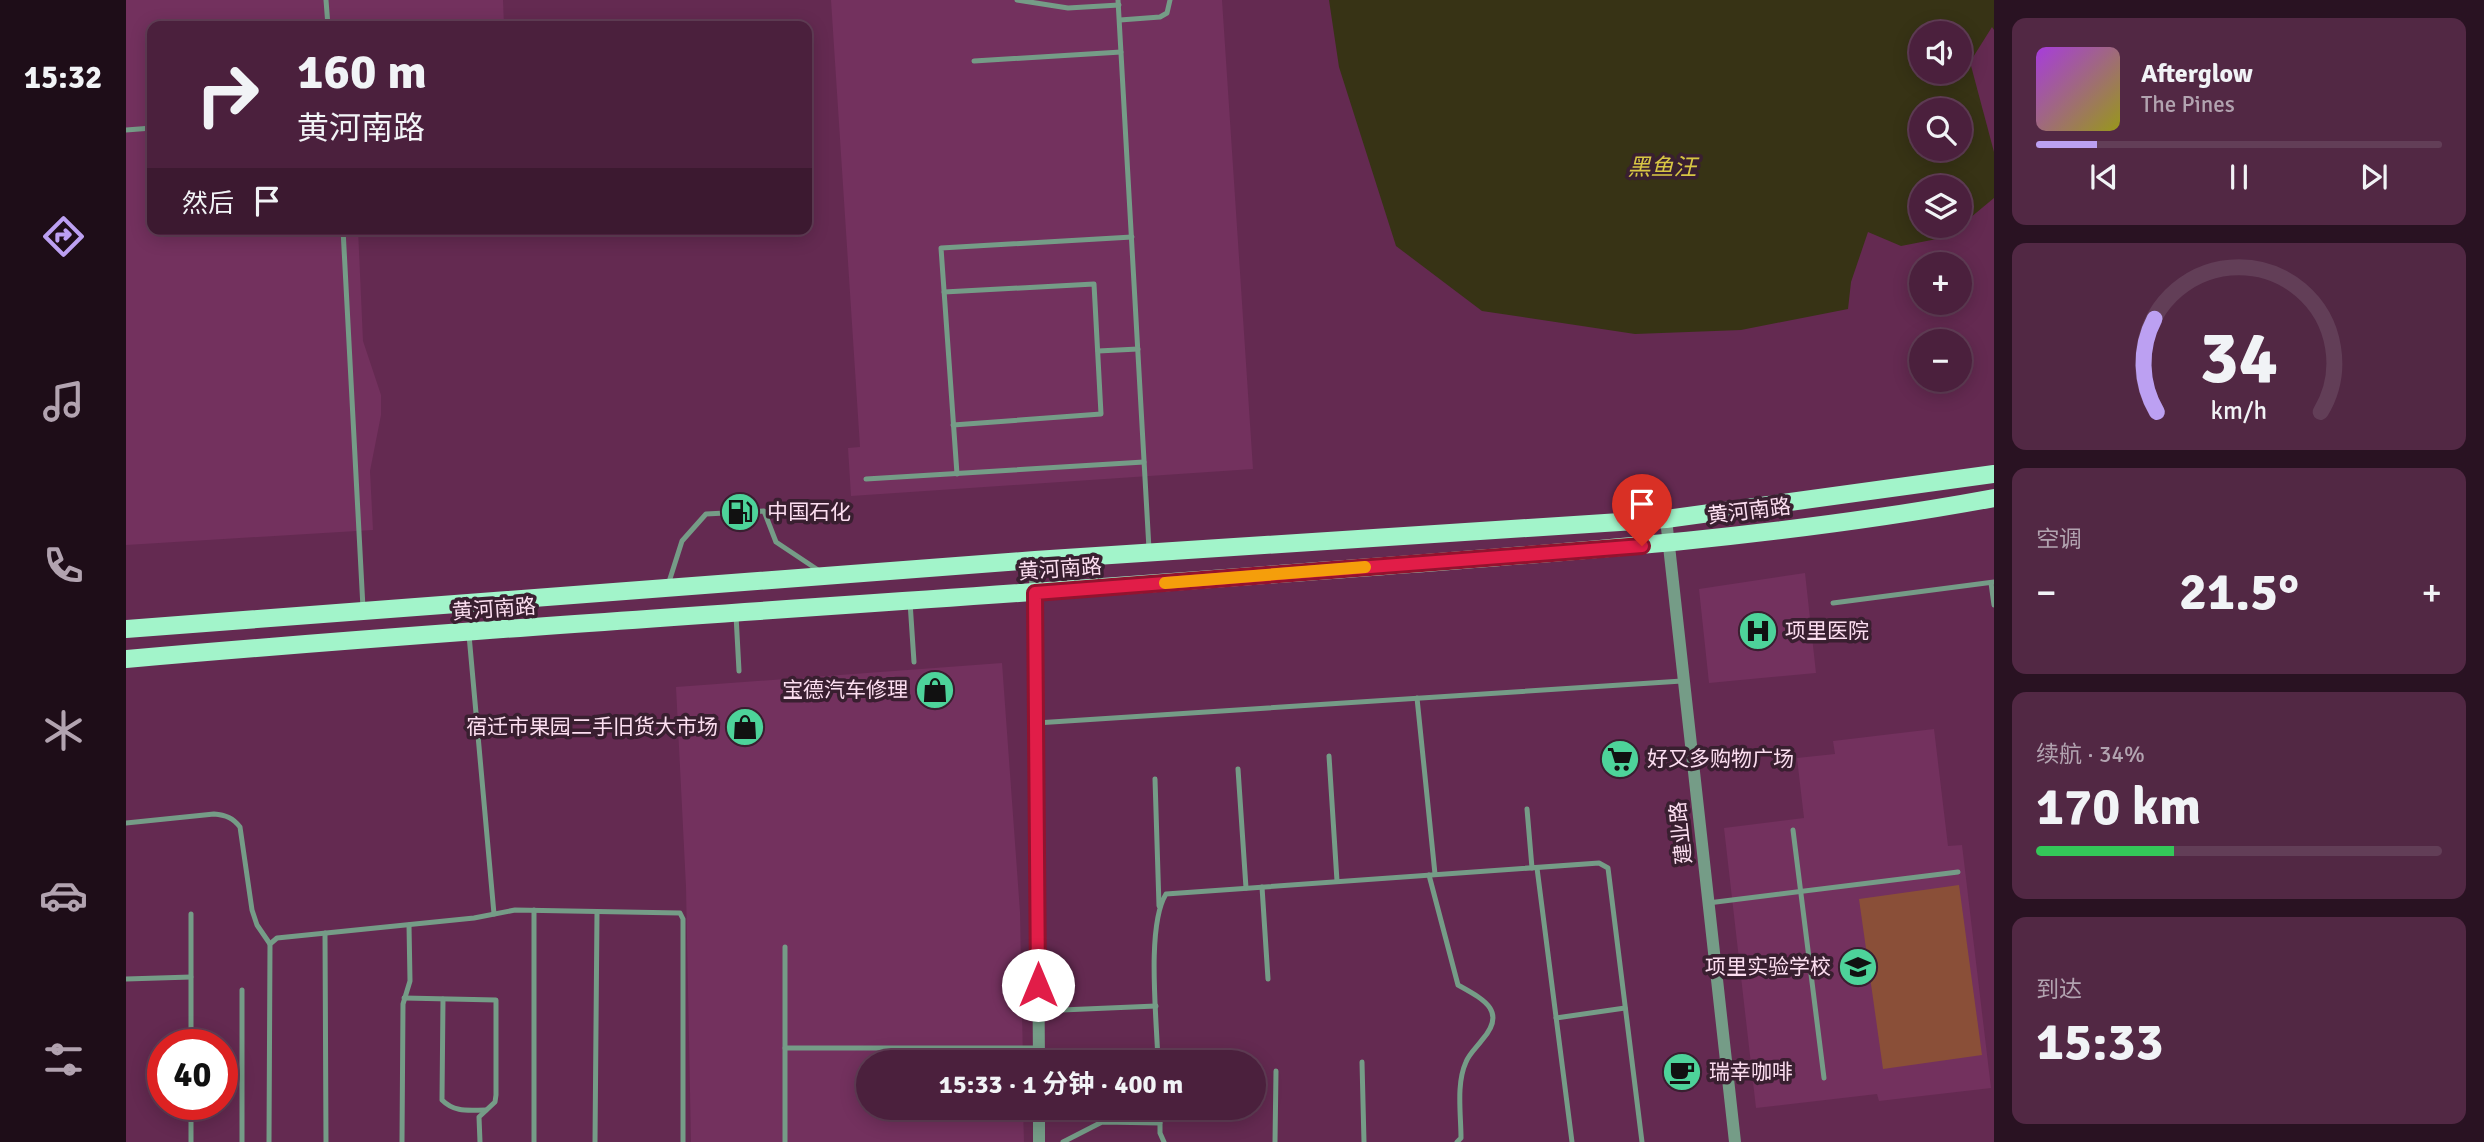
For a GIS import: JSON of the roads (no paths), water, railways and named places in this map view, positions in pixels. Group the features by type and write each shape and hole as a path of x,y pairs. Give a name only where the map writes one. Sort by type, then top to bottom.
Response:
{"main road":[{"name":"黄河南路","path":"126,629 1035,560 1666,519 1994,474"},
{"name":"黄河南路","path":"126,659 1669,544 1906,514 1994,498"}],"street":[{"name":"建业路","path":"1666,519 1735,1142"},
{"path":"1035,560 1038,1048"},
{"path":"1039,1120 1039,1142"}],"lane":[{"path":"326,0 328,21"},
{"path":"1017,0 1068,8 1119,2 1149,552"},
{"path":"1120,20 1160,17 1167,13 1170,0"},
{"path":"974,61 1122,52"},
{"path":"126,130 147,128"},
{"path":"343,235 363,611"},
{"path":"957,474 941,248 1132,237"},
{"path":"944,292 1094,284 1101,414 953,425"},
{"path":"1098,351 1138,349"},
{"path":"866,479 1144,462"},
{"path":"667,588 681,541 706,514 764,511 776,542 825,576"},
{"path":"1833,603 1993,583 1994,605"},
{"path":"910,602 914,662"},
{"path":"736,615 739,671"},
{"path":"469,633 494,914"},
{"path":"1036,723 1684,681"},
{"path":"1417,698 1432,874 1458,985 1481,998 1489,1005 1493,1015 1490,1032 1466,1059 1461,1078 1461,1138 1457,1142"},
{"path":"1329,756 1336,881"},
{"path":"1238,769 1246,888"},
{"path":"1155,779 1159,906 1158,1050"},
{"path":"1527,809 1572,1142"},
{"path":"126,823 224,814 236,821 240,827 255,918 270,944 269,1142"},
{"path":"1793,830 1824,1078"},
{"path":"1159,906 1166,894 1599,863 1608,868 1642,1142"},
{"path":"1709,903 1958,872"},
{"path":"1262,887 1268,979"},
{"path":"534,910 534,1142"},
{"path":"270,944 277,938 534,910 680,913 683,919 683,1142"},
{"path":"595,1142 597,912"},
{"path":"191,914 191,1029"},
{"path":"402,1142 404,998 410,981 408,925"},
{"path":"325,933 326,1142"},
{"path":"785,947 785,1142"},
{"path":"126,979 191,977"},
{"path":"242,990 242,1142"},
{"path":"404,998 496,1000 496,1095 495,1102 479,1117 480,1142"},
{"path":"443,999 442,1100 450,1108 458,1110 486,1110"},
{"path":"1038,1011 1156,1006"},
{"path":"1556,1018 1625,1008"},
{"path":"785,1048 1038,1048"},
{"path":"1362,1062 1364,1142"},
{"path":"1275,1142 1276,1071"},
{"path":"191,1120 191,1142"},
{"path":"1063,1142 1102,1122 1160,1123 1162,1142"}],"water":[{"name":"黑鱼汪","path":"1329,0 1994,0 1994,30 1992,27 1972,59 1972,21 1909,21 1909,84 1972,84 1972,70 1994,152 1994,198 1972,216 1972,175 1909,175 1909,238 1942,238 1901,246 1868,232 1851,282 1848,309 1741,330 1635,334 1482,311 1396,246 1339,67"}],"place":[{"name":"中国石化","path":"740,512"},
{"name":"项里医院","path":"1758,631"},
{"name":"宝德汽车修理","path":"935,690"},
{"name":"宿迁市果园二手旧货大市场","path":"745,727"},
{"name":"好又多购物广场","path":"1620,759"},
{"name":"项里实验学校","path":"1858,967"},
{"name":"瑞幸咖啡","path":"1682,1072"}]}
